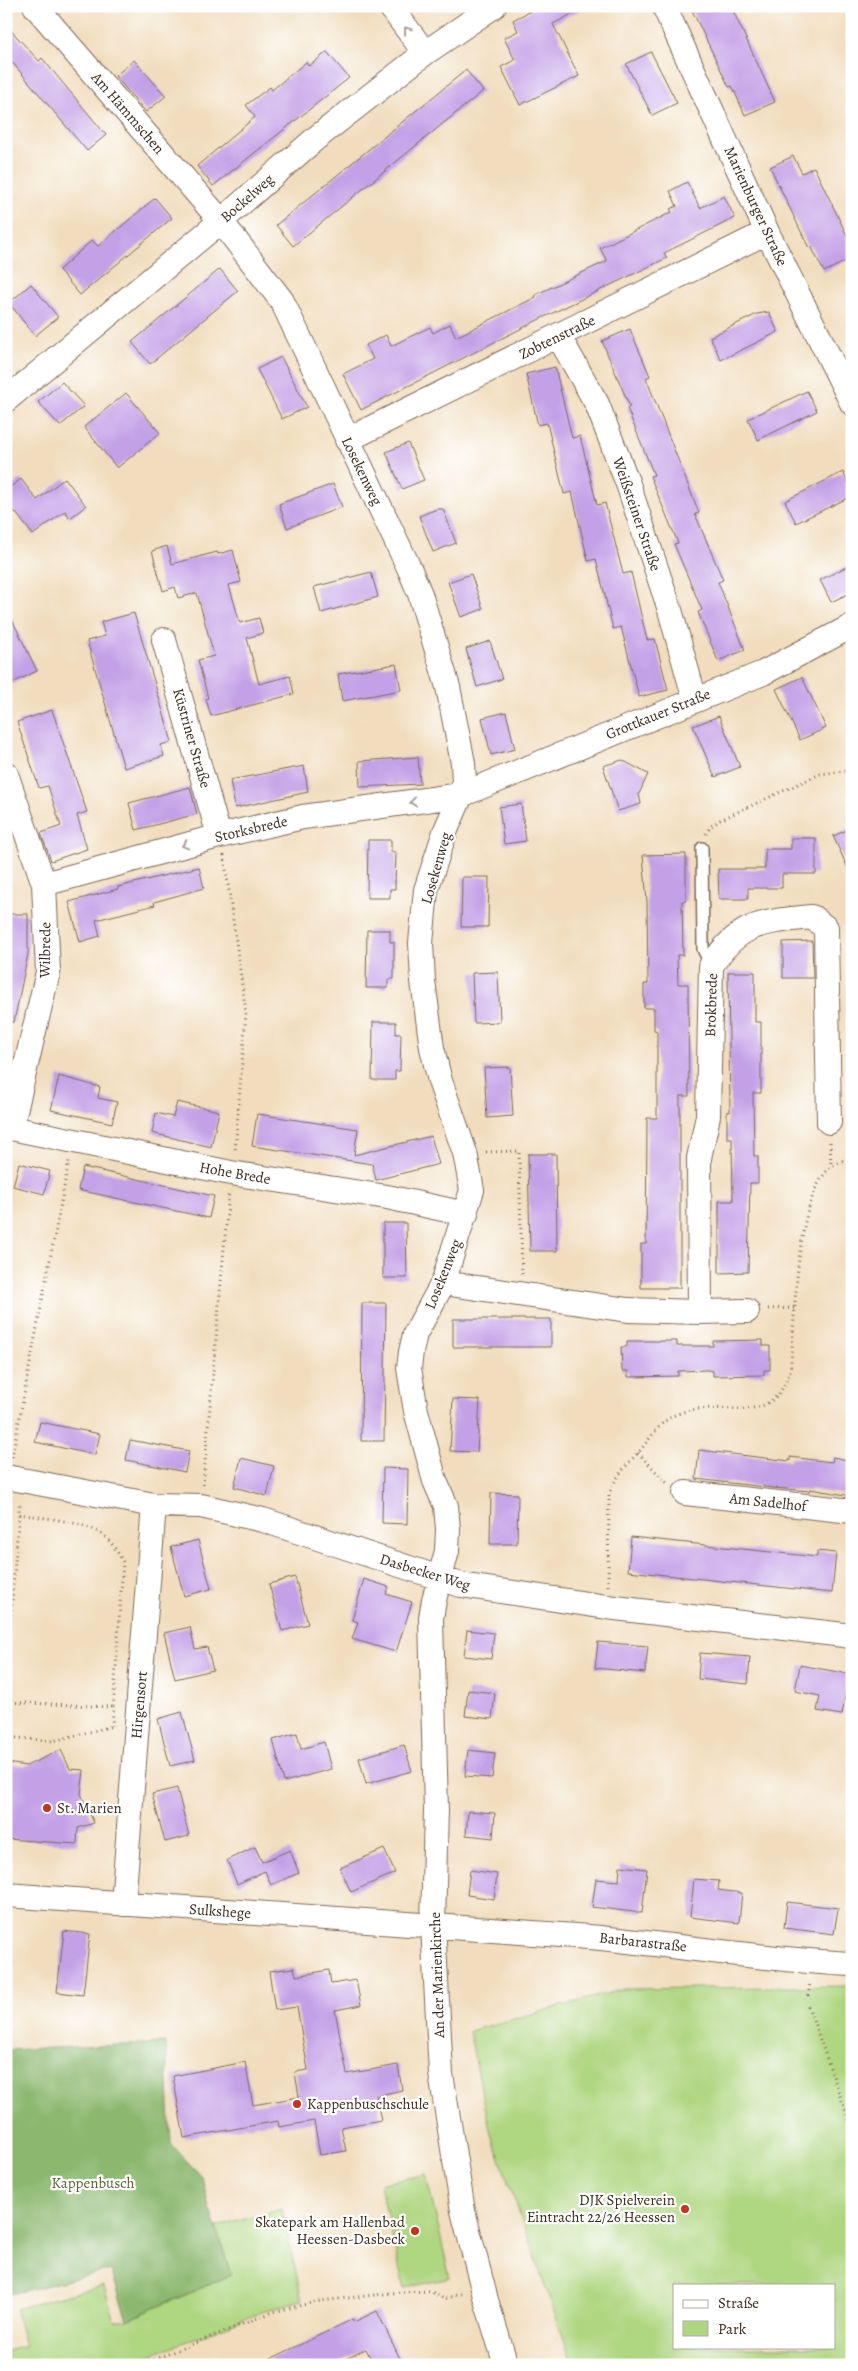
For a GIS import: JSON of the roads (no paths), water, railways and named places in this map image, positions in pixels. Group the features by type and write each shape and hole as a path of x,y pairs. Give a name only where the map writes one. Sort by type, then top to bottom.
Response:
{"street":[{"name":"Am Hämmschen","path":"35,6 221,221"},
{"path":"390,6 425,53"},
{"name":"Bockelweg","path":"6,400 221,221 315,139 425,53 494,6"},
{"name":"Marienburger Straße","path":"664,6 767,232 852,403"},
{"name":"Losekenweg","path":"221,221 282,301 420,594 451,703 463,763 464,782 461,795 445,832 426,890 421,944 423,981 432,1048 440,1081 470,1173 472,1190 466,1214 442,1283 415,1334 409,1368 424,1446 435,1481 446,1506 447,1551 440,1579"},
{"name":"Zobtenstraße","path":"347,440 559,337 767,232"},
{"name":"Weißsteiner Straße","path":"559,337 597,404 628,484 670,610 695,700"},
{"name":"Grottkauer Straße","path":"461,795 763,673 852,626"},
{"name":"Küstriner Straße","path":"164,640 220,836"},
{"name":"Wilbrede","path":"6,774 44,884 48,972 8,1128"},
{"name":"Storksbrede","path":"44,884 220,836 304,817 461,795"},
{"name":"Brokbrede","path":"700,1312 699,1158 708,1116 711,966 723,947 737,935 754,925 812,918 826,928 829,1122"},
{"name":"Hohe Brede","path":"8,1128 239,1174 387,1197 466,1214"},
{"path":"442,1283 628,1310 747,1311"},
{"name":"Dasbecker Weg","path":"12,1479 154,1505 201,1506 263,1520 461,1585 607,1607 852,1636"},
{"name":"Am Sadelhof","path":"685,1493 852,1511"},
{"name":"Hirgensort","path":"123,1904 154,1505"},
{"name":"An der Marienkirche","path":"440,1579 431,1618 436,1810 433,1925 441,2074 463,2210 482,2286 506,2365"},
{"name":"Sulkshege","path":"6,1895 433,1925"},
{"name":"Barbarastraße","path":"433,1925 648,1942 812,1962 852,1964"}],"lane":[{"path":"702,848 703,949 711,966"}],"place":[{"name":"St. Marien","path":"47,1808"},
{"name":"Kappenbuschschule","path":"297,2104"},
{"name":"DJK Spielverein Eintracht 22/26 Heessen","path":"685,2209"},
{"name":"Skatepark am Hallenbad Heessen-Dasbeck","path":"415,2231"}],"park label":[{"name":"Kappenbusch","path":"93,2183"}]}
